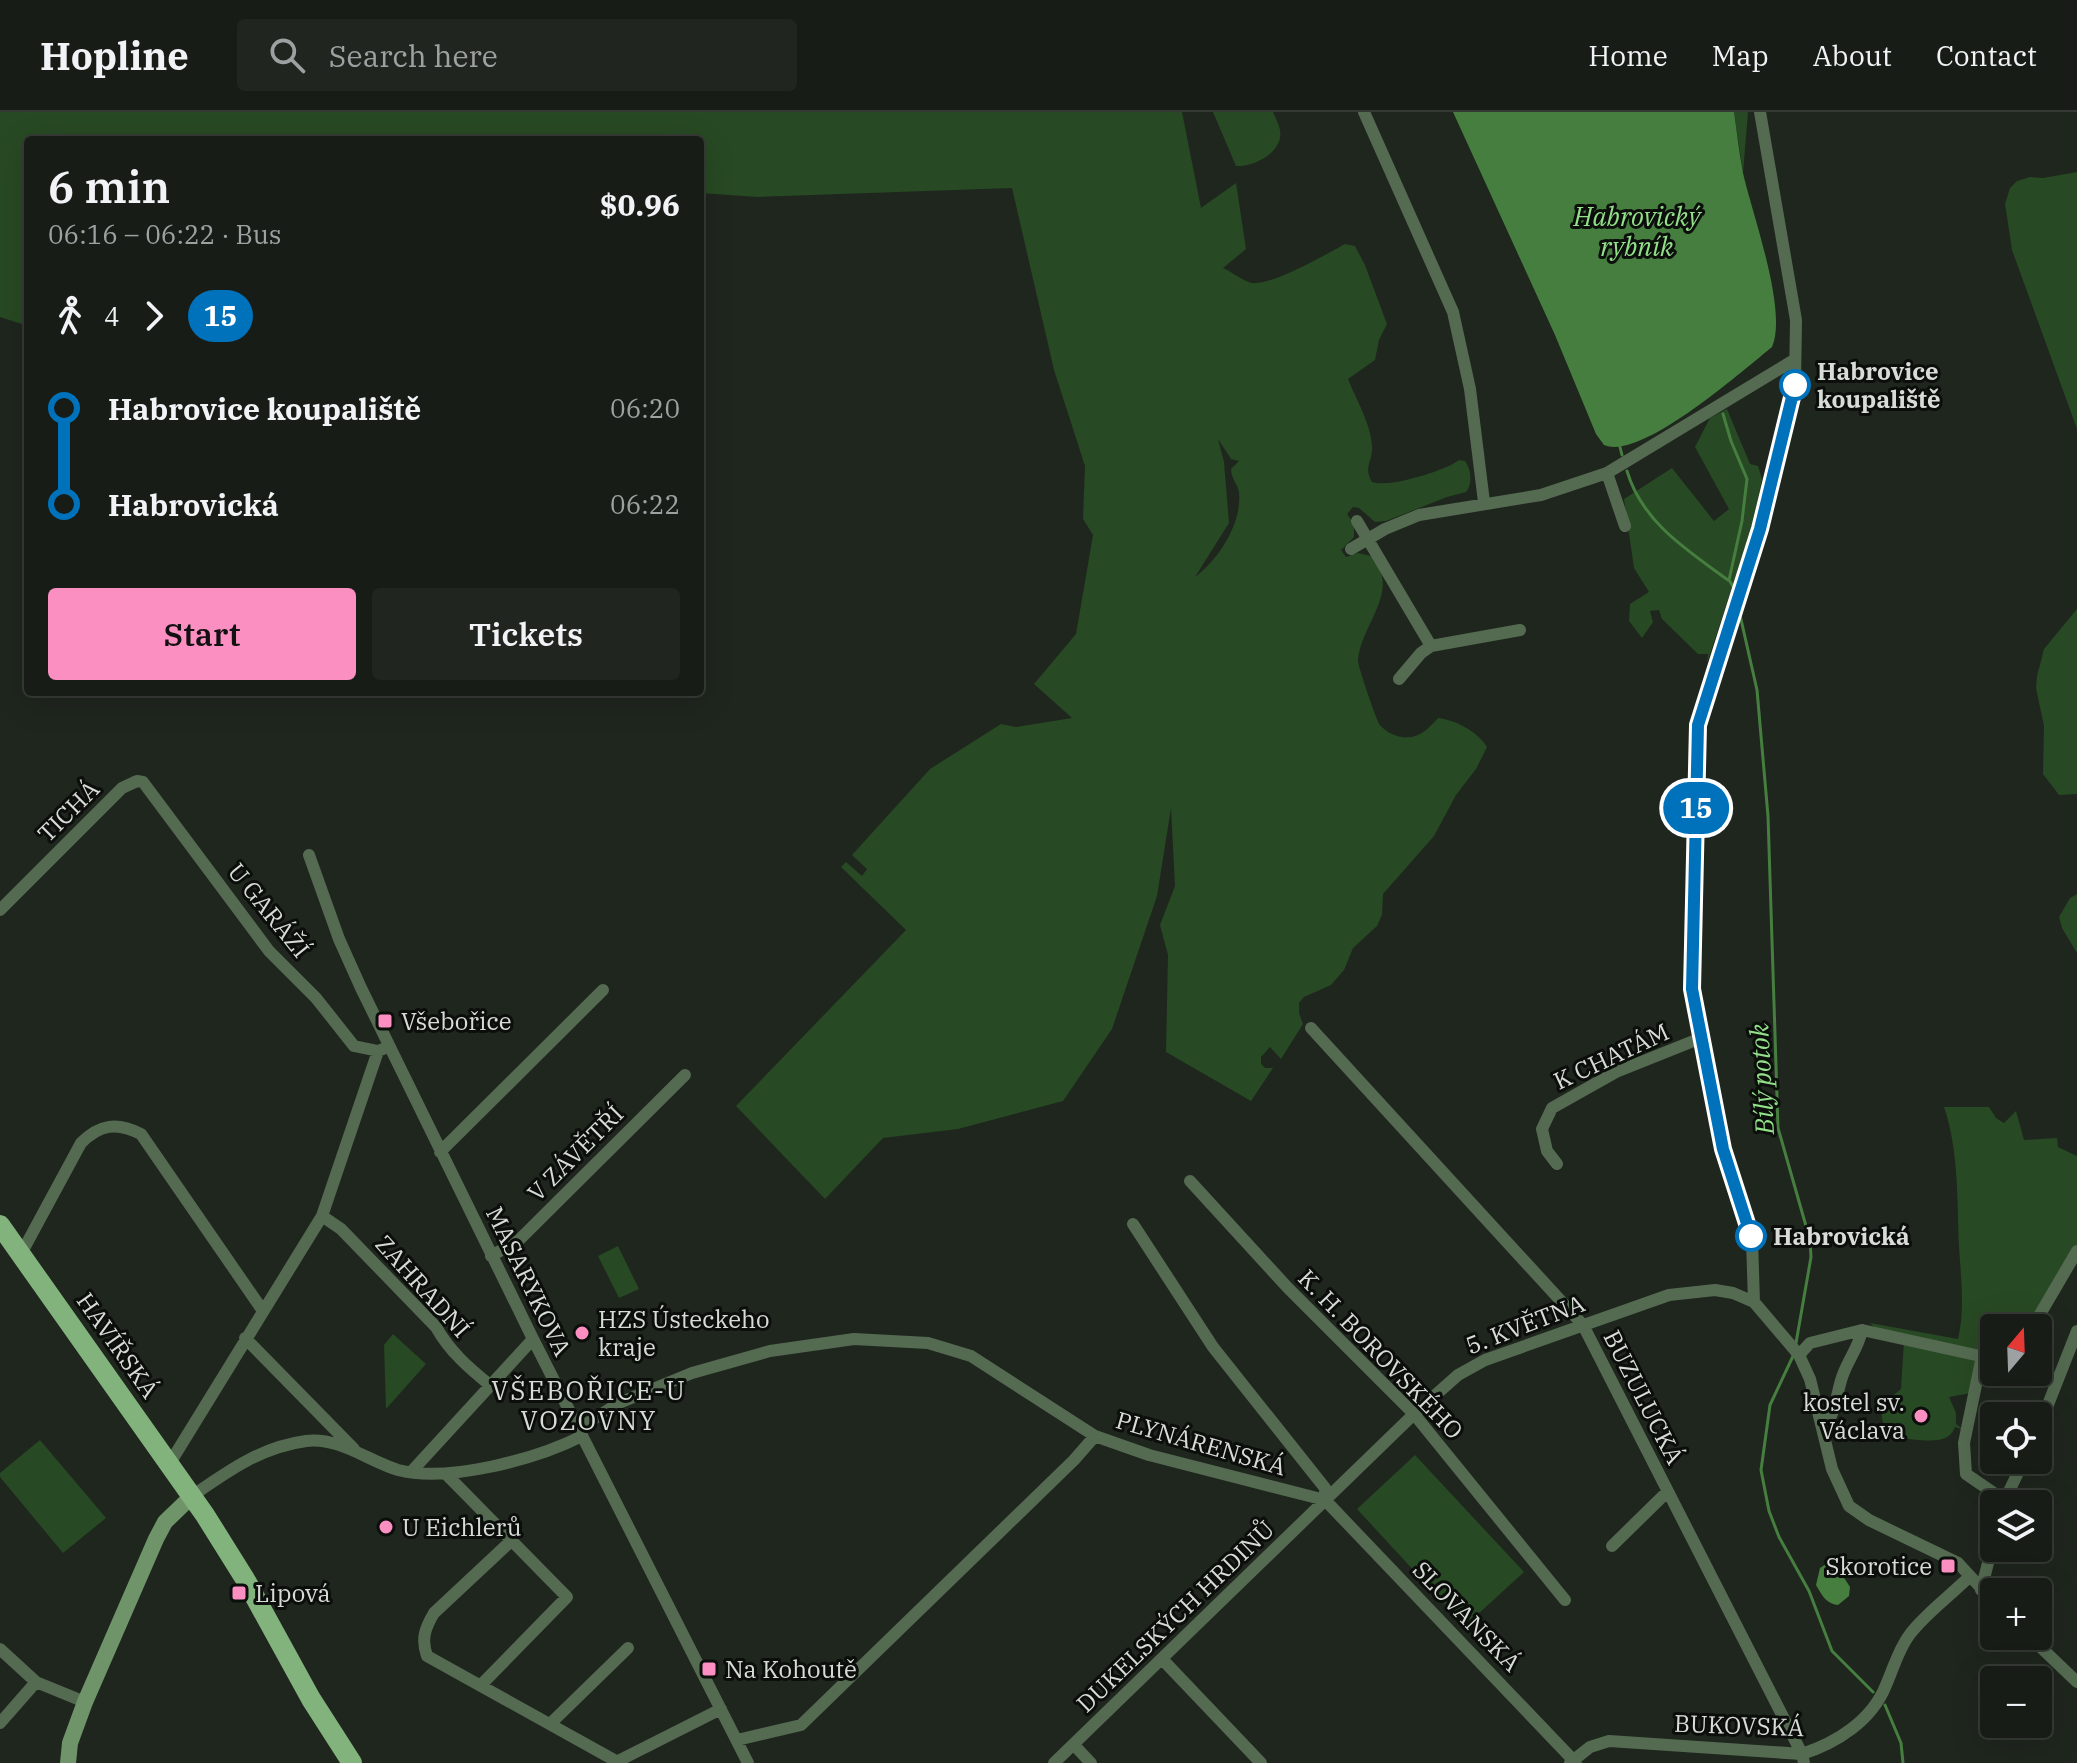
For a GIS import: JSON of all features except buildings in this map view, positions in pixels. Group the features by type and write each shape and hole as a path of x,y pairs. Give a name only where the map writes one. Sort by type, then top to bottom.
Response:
{"main road":[{"name":"HAVÍŘSKÁ","path":"0,1225 170,1463 230,1553 285,1654 352,1763"}],"street":[{"path":"1364,112 1453,312 1470,389 1484,502"},
{"name":"K CHATÁM","path":"1754,1302 1752,1240 1723,1149 1692,989 1698,725 1760,529 1795,384 1796,320 1760,112"},
{"path":"1351,549 1367,538 1419,515 1541,495 1607,473 1794,360"},
{"path":"1607,473 1625,526"},
{"path":"1357,521 1431,646"},
{"path":"1399,679 1431,646 1520,630"},
{"name":"TICHÁ","path":"0,910 122,788 137,781"},
{"name":"U GARÁŽÍ","path":"137,781 149,788 269,951 316,998 354,1046 384,1048"},
{"name":"MASARYKOVA","path":"309,855 339,939 384,1048 440,1152 748,1763"},
{"path":"440,1152 603,990"},
{"name":"BUZULUCKÁ","path":"1311,1028 1583,1325 1803,1759"},
{"name":"K CHATÁM","path":"1557,1164 1547,1151 1542,1129 1552,1108 1616,1072 1701,1038"},
{"path":"170,1463 322,1216 384,1048"},
{"name":"V ZÁVĚTŘÍ","path":"491,1256 518,1241 685,1075"},
{"path":"21,1254 81,1143 105,1126 125,1126 141,1134 263,1311"},
{"name":"K. H. BOROVSKÉHO","path":"1190,1181 1288,1288 1414,1414 1565,1600"},
{"name":"ZAHRADNÍ","path":"322,1216 341,1229 436,1327 457,1358 491,1386"},
{"path":"1133,1224 1213,1347 1325,1488 1325,1500"},
{"path":"2040,1314 2077,1251"},
{"name":"5. KVĚTNA","path":"1325,1500 1414,1414 1471,1366 1669,1295 1715,1290 1733,1293 1754,1302"},
{"path":"1754,1302 1796,1351 1810,1379 1824,1426 1832,1469 1849,1506 1869,1520 1958,1563 1980,1589"},
{"path":"1796,1351 1810,1343 1862,1330 1980,1355"},
{"path":"1824,1426 1832,1417 1843,1373 1860,1342 1862,1330"},
{"path":"2049,1402 2077,1331"},
{"name":"PLYNÁRENSKÁ","path":"245,1338 356,1452"},
{"path":"411,1472 533,1339"},
{"name":"PLYNÁRENSKÁ","path":"192,1496 239,1463 285,1445 310,1441 334,1444 411,1472 446,1474 502,1463 556,1447 619,1403 692,1373 803,1344 854,1339 928,1343 971,1356 1095,1436 1149,1455 1325,1500"},
{"path":"1980,1386 1964,1443 1966,1474 1988,1490"},
{"path":"737,1740 801,1725 1095,1436"},
{"path":"446,1474 567,1597 481,1685"},
{"path":"1612,1546 1667,1492"},
{"path":"68,1763 70,1743 85,1702 156,1539 165,1522 192,1496"},
{"name":"DUKELSKÝCH HRDINŮ","path":"1054,1763 1325,1500"},
{"name":"SLOVANSKÁ","path":"1325,1500 1573,1762"},
{"path":"511,1541 434,1613 426,1626 423,1643 427,1656 551,1723 615,1762 721,1709"},
{"name":"BUKOVSKÁ","path":"1573,1762 1590,1747 1609,1741 1803,1759 1855,1725 1875,1705 1885,1688 1898,1652 1912,1631 1969,1577"},
{"path":"551,1723 628,1648"},
{"path":"0,1649 36,1682 85,1702"},
{"path":"2044,1650 2077,1682"},
{"path":"1162,1659 1261,1763"},
{"path":"0,1723 36,1682"},
{"path":"1074,1745 1091,1763"}],"shaded area":[{"path":"0,112 1182,112 1201,208 1236,183 1246,249 1223,268 1249,282 1261,283 1345,244 1355,246 1365,265 1387,324 1379,340 1375,360 1348,379 1371,438 1368,472 1372,482 1391,483 1417,477 1459,460 1467,464 1470,481 1466,492 1386,521 1375,522 1359,508 1353,507 1347,514 1354,524 1354,537 1341,550 1346,557 1358,553 1371,556 1380,569 1383,582 1358,661 1380,725 1393,734 1413,737 1438,718 1445,719 1472,732 1487,747 1434,836 1383,894 1382,915 1377,926 1353,948 1344,970 1331,985 1304,997 1299,1003 1303,1024 1281,1059 1270,1047 1261,1057 1265,1068 1273,1068 1251,1101 1166,1052 1168,955 1160,925 1175,886 1171,808 1157,896 1112,1029 1063,1101 958,1129 883,1138 825,1199 736,1106 906,930 841,867 846,862 862,876 867,869 852,855 930,769 1001,724 1016,727 1072,718 1034,684 1076,634 1093,535 1083,519 1085,466 1054,370 1012,188 758,197 704,193 704,136 24,136 24,325 0,317","holes":["1218,439 1231,459 1239,461 1231,469 1239,493 1237,517 1220,551 1195,577 1229,523 1224,462"]},
{"path":"1213,112 1273,112 1280,130 1277,145 1259,161 1236,166"},
{"path":"1734,112 1748,112 1743,173"},
{"path":"2077,172 2077,429 2012,250 2005,204 2010,188 2017,181"},
{"path":"1727,409 1750,464 1758,466 1762,479 1753,524 1707,663 1708,654 1698,654 1662,619 1659,610 1650,611 1653,622 1642,638 1629,621 1630,604 1649,592 1634,568 1624,499 1672,468 1714,521 1729,509 1695,447 1710,418"},
{"path":"2077,609 2077,794 2059,795 2043,774 2044,726 2036,688 2037,676 2044,649"},
{"path":"2077,894 2077,953 2059,917 2070,898"},
{"path":"1944,1107 1989,1107 1996,1118 2004,1123 2016,1111 2024,1140 2057,1138 2058,1147 2077,1156 2077,1245 2035,1314 1980,1314 1980,1352 1875,1328 1870,1323 1958,1339 1962,1293 1956,1176"},
{"path":"618,1246 639,1289 619,1298 598,1256"},
{"path":"393,1334 426,1364 386,1409 384,1345"},
{"path":"1904,1341 1979,1358 1971,1393 1949,1397 1956,1413 1956,1424 1964,1430 1955,1427 1947,1437 1926,1440 1898,1436 1885,1428 1881,1405 1901,1389"},
{"path":"40,1440 106,1518 63,1553 0,1477 0,1473"},
{"path":"1415,1455 1524,1572 1465,1626 1357,1509"}],"water":[{"name":"Habrovický rybník","path":"1453,112 1734,112 1743,173 1772,287 1776,331 1772,347 1666,427 1642,440 1621,446 1604,445 1596,434 1555,335"},
{"path":"1829,1562 1839,1570 1850,1587 1849,1596 1838,1605 1827,1601 1816,1585 1820,1568"}],"waterway":[{"name":"Bílý potok","path":"1723,414 1747,479 1742,521 1729,580 1734,588"},
{"path":"1620,447 1622,455"},
{"path":"1627,471 1643,505 1655,520 1682,546 1728,580"},
{"name":"Bílý potok","path":"1740,615 1757,690 1768,816 1778,1128 1810,1240 1811,1257 1796,1343"},
{"name":"Bílý potok","path":"1794,1354 1770,1405 1761,1470 1769,1511 1779,1537 1809,1591 1832,1651 1873,1692"},
{"name":"Bílý potok","path":"1885,1705 1901,1743 1903,1763"}],"bus line":[{"name":"15","path":"1751,1236 1723,1149 1692,989 1698,725 1760,529 1795,385"}],"place":[{"name":"Habrovice koupaliště","path":"1795,385"},
{"name":"Všebořice","path":"385,1021"},
{"name":"Habrovická","path":"1751,1236"},
{"name":"HZS Ústeckeho kraje","path":"582,1333"},
{"name":"kostel sv. Václava","path":"1921,1416"},
{"name":"U Eichlerů","path":"386,1527"},
{"name":"Skorotice","path":"1948,1566"},
{"name":"Lipová","path":"239,1593"},
{"name":"Na Kohoutě","path":"709,1669"}],"district":[{"name":"VŠEBOŘICE-U VOZOVNY","path":"589,1405"}]}
